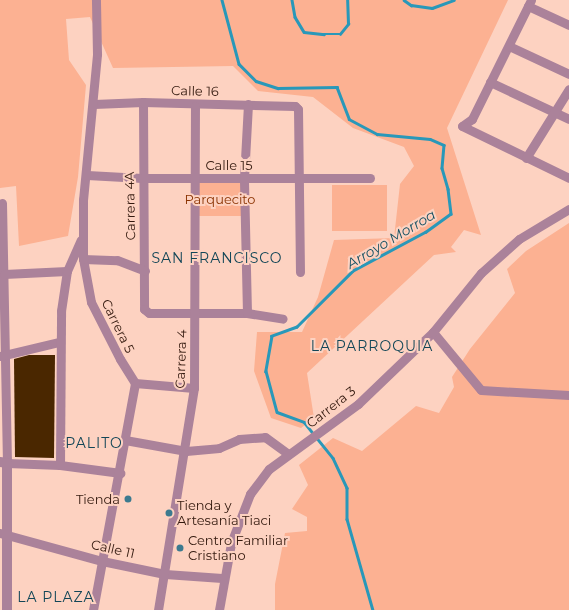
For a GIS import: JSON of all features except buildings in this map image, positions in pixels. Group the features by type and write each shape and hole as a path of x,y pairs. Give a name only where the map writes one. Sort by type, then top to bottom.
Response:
{"street":[{"name":"Carrera 5","path":"96,0 97,54 94,104 81,240 91,302 120,359 135,383"},
{"path":"569,25 529,3 472,120 462,126 569,178"},
{"path":"509,46 569,74"},
{"path":"490,82 569,119"},
{"path":"526,158 556,113 569,89"},
{"name":"Calle 16","path":"94,104 143,102 195,106 248,104 295,106 298,109 298,178"},
{"name":"Carrera 4A","path":"143,102 142,178 144,309 149,313 196,315"},
{"path":"247,313 244,178 248,104"},
{"name":"Carrera 4","path":"158,610 186,451 194,388 196,315 193,178 195,106"},
{"name":"Calle 15","path":"87,175 142,178 370,178"},
{"path":"298,178 300,272"},
{"path":"2,203 4,274 2,356 3,462 7,610"},
{"name":"Carrera 3","path":"218,610 222,578 231,543 250,494 269,469 358,404 433,332 481,273 519,239 569,209"},
{"path":"60,465 59,342 67,271 81,240"},
{"path":"83,259 116,260 144,271"},
{"path":"4,274 67,271"},
{"path":"196,315 247,313 283,319"},
{"path":"433,332 481,390 569,394"},
{"path":"2,356 59,342"},
{"path":"93,610 120,473 135,383 194,388"},
{"path":"125,440 186,451 219,448 239,439 265,437 288,454"},
{"path":"3,462 60,465 120,473"},
{"name":"Calle 11","path":"4,534 102,561 165,574 222,578"}],"green space":[{"path":"0,0 508,0 447,128 481,235 464,230 451,247 456,252 434,255 307,373 314,418 301,428 271,418 254,371 257,332 302,332 318,297 334,240 394,238 400,184 414,166 404,147 353,128 313,97 258,91 233,66 113,68 90,17 66,19 69,60 86,85 78,177 68,236 19,246 16,186 0,188"},
{"name":"Parquecito","path":"197,182 243,182 243,216 197,216"},
{"path":"332,185 387,185 387,231 332,231"},
{"path":"569,223 569,610 275,610 275,584 285,533 307,531 307,517 292,509 308,485 299,465 333,438 362,451 416,406 439,413 454,387 452,377 470,349 515,293 507,269 526,251"}],"waterway":[{"name":"Arroyo Morroa","path":"222,0 239,64 256,81 278,88 337,87 349,119 377,134 430,139 444,145 442,168 448,189 451,214 426,232 353,271 297,327 272,336 266,371 277,412 304,422 333,458 347,488 347,519 373,610"},
{"name":"Arroyo Morroa","path":"292,0 295,17 304,32 324,34 340,34 348,24 347,0"},
{"name":"Arroyo Morroa","path":"404,0 411,5 432,8 454,0"}],"place":[{"name":"Tienda","path":"128,499"},
{"name":"Tienda y Artesanía Tiaci","path":"169,513"},
{"name":"Centro Familiar Cristiano","path":"180,548"}],"district":[{"name":"SAN FRANCISCO","path":"217,258"},
{"name":"LA PARROQUIA","path":"372,346"},
{"name":"PALITO","path":"94,443"},
{"name":"LA PLAZA","path":"56,597"}]}
